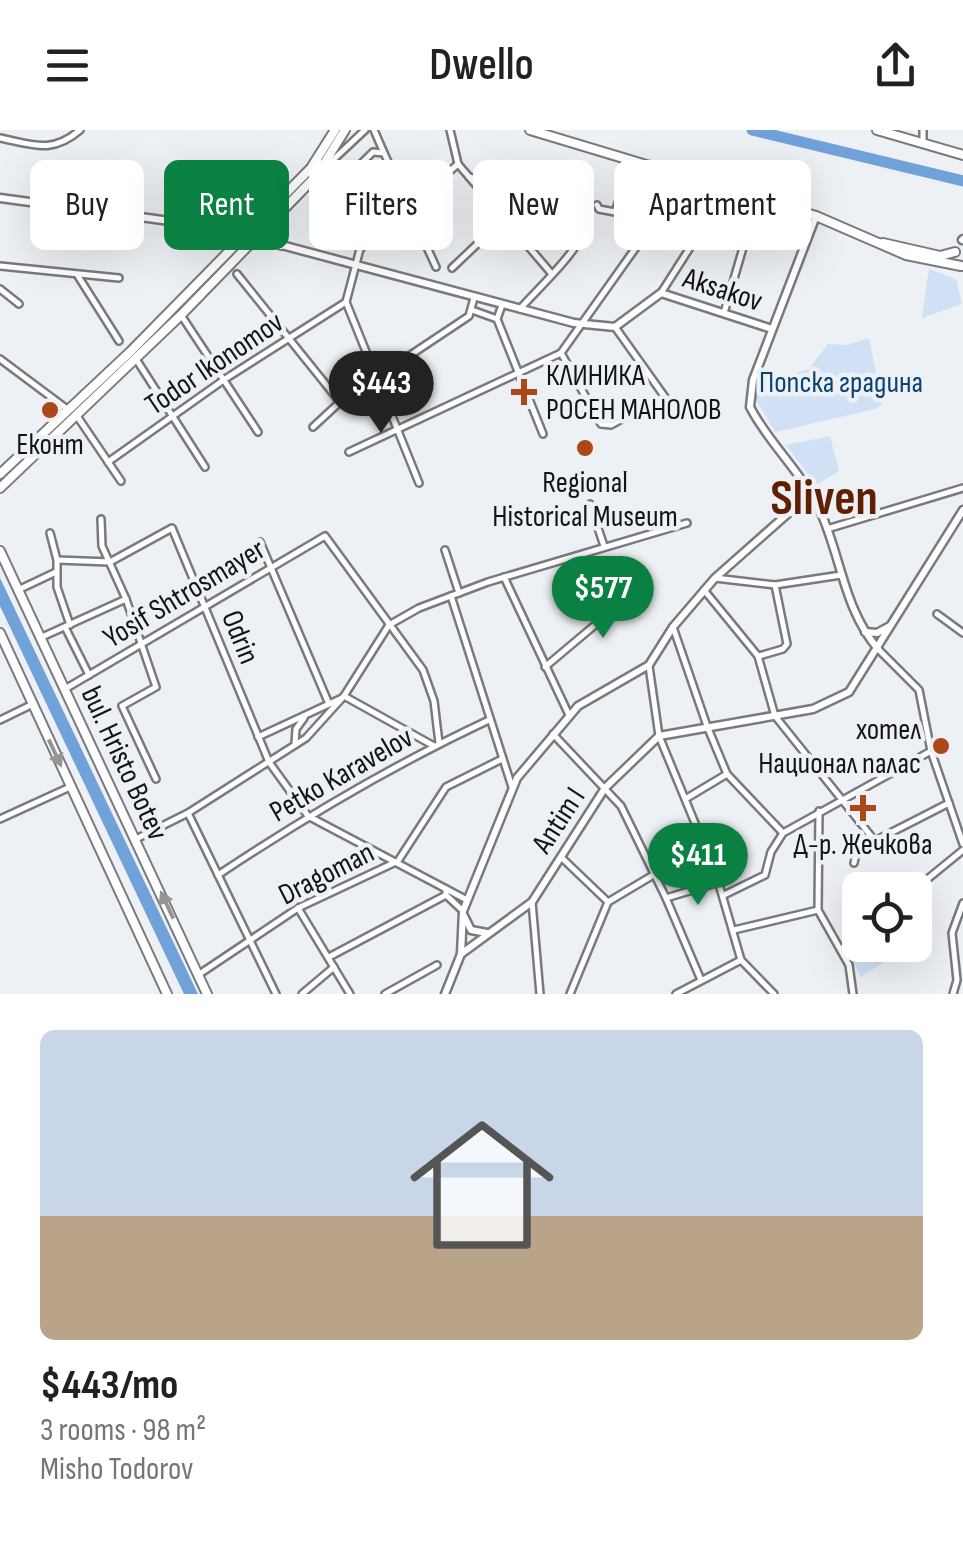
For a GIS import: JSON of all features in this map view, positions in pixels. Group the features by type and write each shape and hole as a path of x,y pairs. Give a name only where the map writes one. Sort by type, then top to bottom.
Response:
{"main road":[{"path":"289,194 312,168 335,130"},
{"path":"327,160 345,130"},
{"path":"530,130 629,160"},
{"path":"877,130 963,155"},
{"path":"289,204 309,184"},
{"path":"811,214 906,255 962,267"},
{"path":"873,241 940,256 955,252 963,239"},
{"path":"2,483 231,250"},
{"path":"74,413 181,315 239,250"},
{"path":"955,252 962,267"},
{"name":"bul. Hristo Botev","path":"0,551 207,994"},
{"name":"bul. Hristo Botev","path":"0,633 168,994"}],"street":[{"path":"0,138 57,146 80,130"},
{"path":"334,160 365,130"},
{"path":"374,130 387,160"},
{"path":"450,130 458,164 473,182"},
{"path":"923,143 924,130"},
{"path":"365,160 373,152 385,155"},
{"path":"453,168 458,164"},
{"path":"469,177 473,178"},
{"path":"0,198 164,220"},
{"path":"597,205 599,210 614,212"},
{"path":"816,216 751,387 749,402 752,412 810,494 827,529 864,632 919,690 932,751 960,826 963,847 932,874"},
{"path":"289,247 502,305 614,327 661,293 707,222 748,234 724,313"},
{"path":"452,268 473,249"},
{"path":"360,250 346,302 419,483"},
{"path":"428,250 436,267"},
{"path":"531,250 551,273"},
{"path":"520,309 571,250"},
{"path":"349,452 561,354 635,250"},
{"path":"0,266 119,278"},
{"path":"77,274 119,341"},
{"path":"237,274 340,402"},
{"path":"0,289 18,304"},
{"name":"Aksakov","path":"661,293 772,329"},
{"path":"313,427 376,376 468,316 474,298"},
{"name":"Todor Ikonomov","path":"108,462 346,302"},
{"path":"502,305 497,318 542,434"},
{"path":"472,310 497,318"},
{"path":"181,315 258,432"},
{"path":"614,327 667,400"},
{"path":"561,354 601,424 629,416"},
{"path":"0,359 74,413 120,482"},
{"path":"136,359 204,467"},
{"path":"827,529 963,488"},
{"path":"449,993 461,954 463,911 512,787 569,714 586,700 649,665 714,578 810,494"},
{"path":"590,504 604,546"},
{"path":"659,736 813,709 839,699 855,686 963,510"},
{"path":"100,519 102,546 126,599 156,687 122,706 156,779"},
{"path":"136,839 188,813 306,738 344,696 389,625 503,577 687,523"},
{"name":"Odrin","path":"110,562 172,528 269,762 308,816"},
{"path":"50,533 58,560 57,588 67,626 89,676"},
{"name":"Yosif Shtrosmayer","path":"65,688 325,536 389,625"},
{"path":"260,542 329,704"},
{"path":"445,550 512,787"},
{"path":"58,560 110,562"},
{"path":"18,590 56,572"},
{"path":"714,578 775,585 841,574"},
{"path":"503,577 569,714"},
{"path":"758,656 782,650 787,644 775,585"},
{"path":"545,666 638,588"},
{"path":"704,590 758,656 775,716 875,841"},
{"path":"41,638 126,599"},
{"path":"937,614 963,633"},
{"path":"389,625 428,681 436,744"},
{"path":"864,632 877,633 893,625"},
{"path":"674,627 707,726 728,774 783,833"},
{"path":"649,665 659,736 724,895 742,960 774,994"},
{"path":"258,737 344,696"},
{"path":"344,696 436,744"},
{"path":"0,720 33,704"},
{"path":"290,750 296,743 297,726 308,714"},
{"name":"Petko Karavelov","path":"218,875 308,816 436,744 490,720"},
{"path":"553,734 621,806 700,980"},
{"name":"Antim I","path":"532,902 605,788 659,736"},
{"path":"724,895 765,875 771,852 783,833 932,751"},
{"name":"Dragoman","path":"198,974 298,908 398,861 446,787 502,759"},
{"path":"686,798 728,774"},
{"path":"0,819 71,787"},
{"path":"854,863 855,853 949,803"},
{"path":"820,811 818,910 841,949 853,978 853,994"},
{"path":"188,813 276,994"},
{"path":"308,816 467,900"},
{"path":"562,858 608,902"},
{"path":"570,994 608,902 655,874"},
{"path":"666,898 719,882"},
{"path":"446,892 463,911 471,930 488,932"},
{"path":"328,957 446,892"},
{"path":"461,954 532,902 540,994"},
{"path":"953,994 960,980 952,933 963,904"},
{"path":"298,908 350,994"},
{"path":"733,930 818,910"},
{"path":"676,994 742,960"},
{"path":"385,994 437,965"},
{"path":"302,994 334,967"}],"green space":[{"path":"929,269 956,279 962,304 922,318"},
{"name":"Попска градина","path":"869,338 882,404 876,409 775,432 754,397 759,384 809,369 828,344 847,345"},
{"path":"830,436 839,471 816,485 786,445"},
{"path":"853,962 884,962 861,977"}],"water":[{"path":"0,578 198,994 184,994 0,606"}],"waterway":[{"path":"752,130 963,181"}],"place":[{"name":"КЛИНИКА РОСЕН МАНОЛОВ","path":"524,392"},
{"name":"Еконт","path":"50,410"},
{"name":"Regional Historical Museum","path":"585,448"},
{"name":"хотел Национал палас","path":"941,746"},
{"name":"Д-р. Жечкова","path":"863,808"}],"district":[{"name":"Sliven","path":"824,496"}]}
